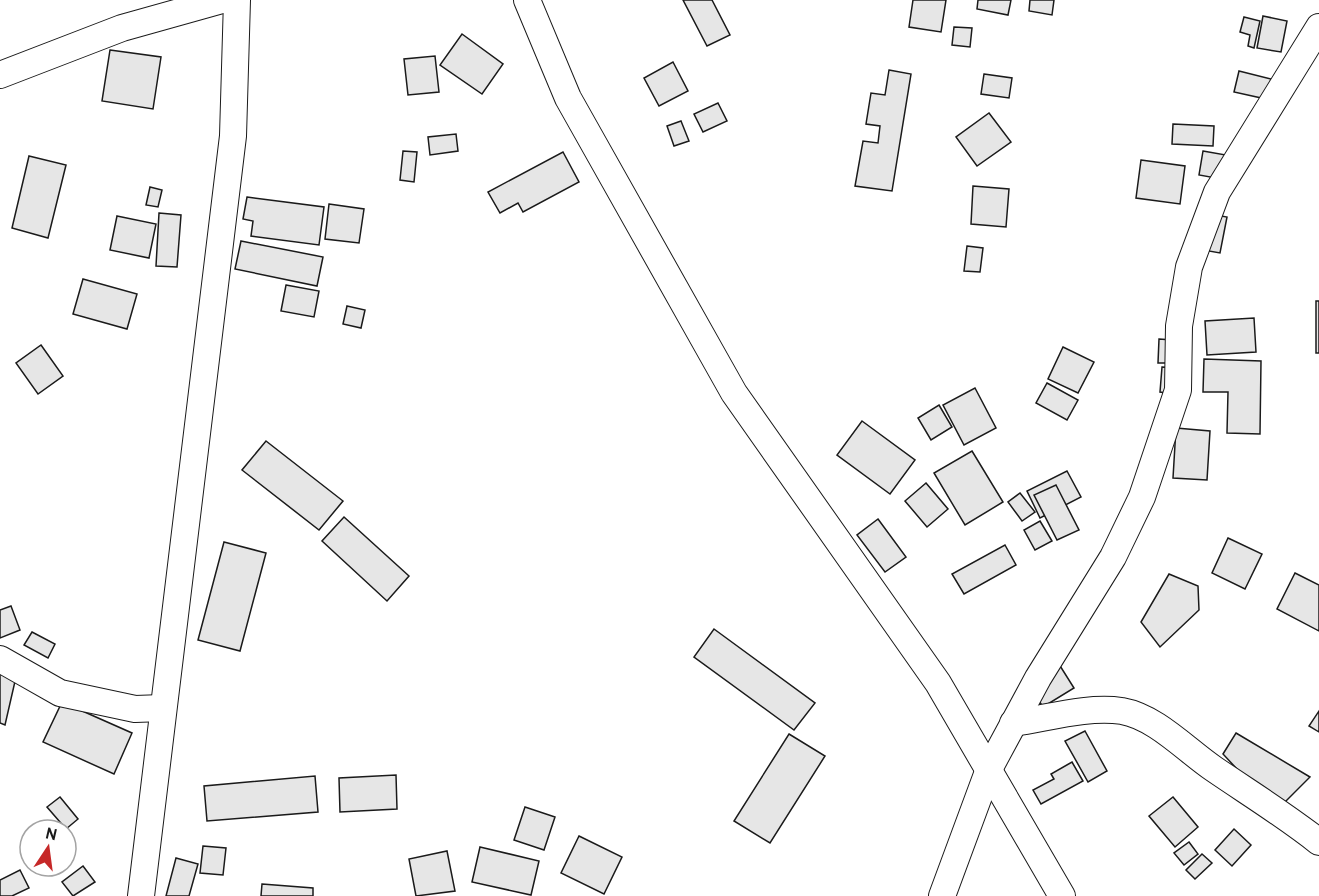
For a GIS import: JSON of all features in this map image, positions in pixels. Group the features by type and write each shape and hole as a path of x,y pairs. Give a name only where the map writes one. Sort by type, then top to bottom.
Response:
{"street":[{"path":"0,75 122,28 222,0"},
{"path":"141,896 232,135 237,0"},
{"path":"528,0 568,98 734,393 938,683 1062,896"},
{"path":"942,896 988,769 1038,678 1113,557 1142,497 1178,390 1179,326 1189,267 1217,192 1319,27"},
{"path":"0,659 60,693 135,709 163,708"},
{"path":"1013,723 1094,711 1122,711 1147,719 1188,751 1287,816 1319,842"}],"building":[{"path":"683,0 712,0 730,35 707,46"},
{"path":"913,0 946,0 941,32 909,27"},
{"path":"978,0 1011,0 1008,15 977,9"},
{"path":"1030,0 1054,0 1052,15 1029,11"},
{"path":"1263,16 1287,21 1281,52 1257,48"},
{"path":"1244,17 1260,21 1254,48 1248,46 1250,35 1240,32"},
{"path":"954,27 972,28 970,47 952,45"},
{"path":"462,34 503,64 482,94 440,65"},
{"path":"110,50 161,57 153,109 102,101"},
{"path":"435,56 439,92 408,95 404,59"},
{"path":"673,62 688,91 659,106 644,78"},
{"path":"889,70 911,74 892,191 855,186 863,141 878,143 880,126 866,124 871,93 885,95"},
{"path":"1239,71 1271,79 1266,99 1234,92"},
{"path":"984,74 1012,78 1009,98 981,94"},
{"path":"718,103 727,121 703,132 694,114"},
{"path":"989,113 1011,142 977,166 956,137"},
{"path":"681,121 689,141 674,146 667,126"},
{"path":"1173,124 1214,126 1213,146 1172,144"},
{"path":"456,134 458,151 430,155 428,137"},
{"path":"403,151 417,152 414,182 400,180"},
{"path":"1203,151 1226,155 1221,179 1199,175"},
{"path":"563,152 579,182 523,212 518,203 500,213 488,192"},
{"path":"29,156 66,165 48,238 12,228"},
{"path":"1141,160 1185,166 1180,204 1136,198"},
{"path":"973,186 1009,189 1006,227 971,224"},
{"path":"150,187 162,190 158,207 146,205"},
{"path":"247,197 324,207 319,245 251,236 253,221 243,219"},
{"path":"329,204 364,209 359,243 325,239"},
{"path":"159,213 181,215 177,267 156,266"},
{"path":"1210,214 1227,217 1220,253 1203,250"},
{"path":"117,216 156,224 149,258 110,250"},
{"path":"241,241 323,257 317,286 235,269"},
{"path":"967,246 983,248 980,272 964,271"},
{"path":"83,279 137,294 127,329 73,314"},
{"path":"286,285 319,291 314,317 281,311"},
{"path":"1316,301 1319,301 1319,353 1316,353"},
{"path":"347,306 365,310 361,328 343,324"},
{"path":"1254,318 1256,352 1207,355 1205,321"},
{"path":"1159,339 1172,340 1171,363 1158,363"},
{"path":"41,345 63,376 38,394 16,363"},
{"path":"1063,347 1094,362 1078,393 1048,379"},
{"path":"1204,359 1261,361 1260,434 1227,433 1228,392 1203,392"},
{"path":"1162,367 1176,368 1173,394 1160,392"},
{"path":"1047,383 1078,400 1067,420 1036,403"},
{"path":"975,388 996,428 964,445 943,405"},
{"path":"939,405 952,427 931,440 918,418"},
{"path":"862,421 915,460 890,494 837,455"},
{"path":"1176,428 1210,431 1207,480 1173,478"},
{"path":"266,441 343,501 319,530 242,470"},
{"path":"972,451 1003,502 965,525 934,473"},
{"path":"1067,471 1081,497 1040,518 1027,491"},
{"path":"926,483 948,509 927,527 905,501"},
{"path":"1056,485 1079,530 1057,540 1034,495"},
{"path":"1020,493 1035,512 1022,521 1008,502"},
{"path":"344,517 409,576 387,601 322,541"},
{"path":"878,519 906,557 885,572 857,535"},
{"path":"1040,521 1052,541 1035,550 1024,530"},
{"path":"1228,538 1262,554 1245,589 1212,573"},
{"path":"224,542 266,553 240,651 198,640"},
{"path":"1005,545 1016,565 964,594 952,574"},
{"path":"1295,573 1319,585 1319,631 1277,609"},
{"path":"1169,574 1198,586 1199,610 1160,647 1141,622"},
{"path":"11,606 20,630 0,638 0,610"},
{"path":"714,629 815,703 794,730 694,657"},
{"path":"32,632 55,644 48,658 24,645"},
{"path":"1057,661 1074,688 1043,707 1026,681"},
{"path":"0,671 16,677 5,725 0,723"},
{"path":"62,702 132,733 114,774 43,742"},
{"path":"1319,711 1319,732 1309,726"},
{"path":"1085,731 1107,771 1088,782 1065,741"},
{"path":"1236,733 1310,777 1276,811 1223,754"},
{"path":"789,734 825,756 770,843 734,821"},
{"path":"1072,762 1083,781 1041,804 1033,790 1054,779 1051,774"},
{"path":"396,775 397,809 340,812 339,778"},
{"path":"315,776 318,812 207,821 204,786"},
{"path":"60,797 77,818 56,818 47,807"},
{"path":"1173,797 1198,827 1175,847 1149,816"},
{"path":"525,807 555,817 544,850 514,840"},
{"path":"1234,829 1251,845 1232,866 1215,850"},
{"path":"579,836 622,857 604,894 561,873"},
{"path":"1189,842 1198,854 1184,865 1174,853"},
{"path":"203,846 226,848 223,875 200,873"},
{"path":"480,847 539,861 531,895 472,882"},
{"path":"447,851 455,891 416,896 409,859"},
{"path":"1202,854 1212,863 1195,879 1186,870"},
{"path":"176,858 198,864 189,896 166,896"},
{"path":"83,866 95,882 73,896 62,882 67,878 78,878 78,870"},
{"path":"18,871 18,878 24,878 29,888 12,896 0,896 0,880"},
{"path":"262,884 313,888 313,896 261,896"}]}
